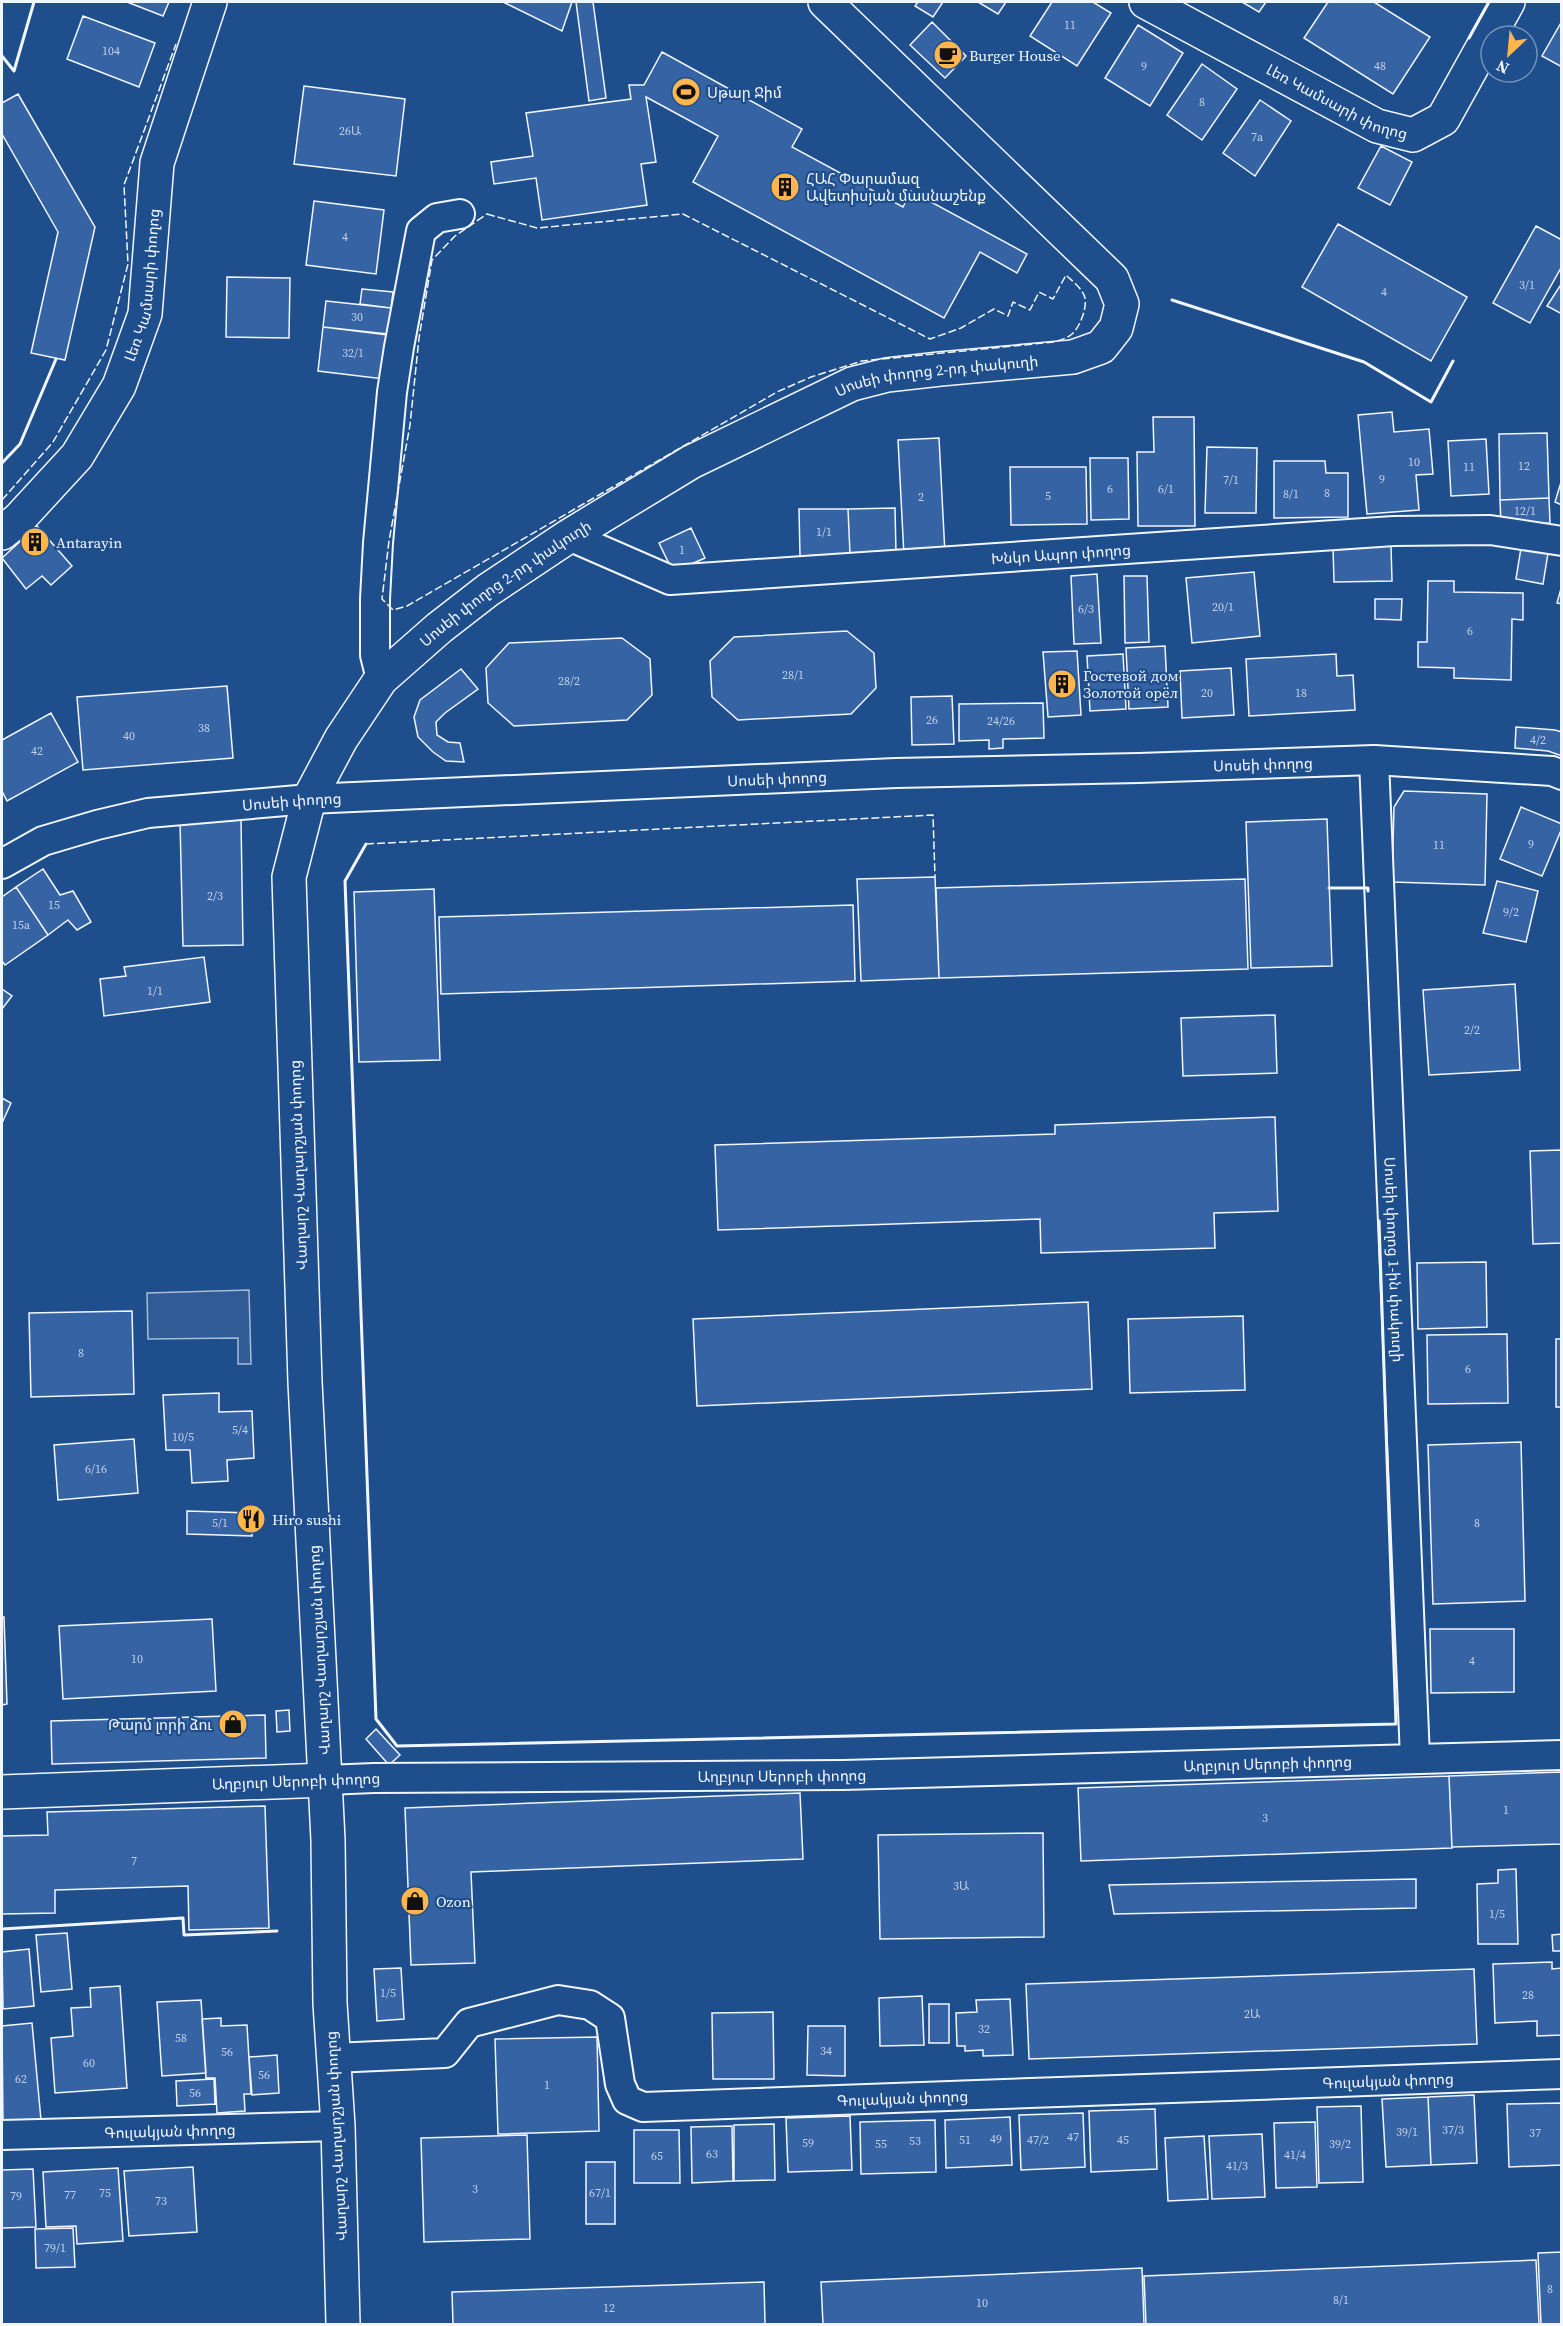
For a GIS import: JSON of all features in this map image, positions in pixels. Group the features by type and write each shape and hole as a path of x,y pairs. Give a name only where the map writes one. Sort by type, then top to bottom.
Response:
{"street":[{"name":"Լեռ Կամսարի փողոց","path":"2,533 19,519 77,456 119,386 145,314 156,163 210,2"},
{"name":"Սոսեի փողոց 2-րդ փակուղի","path":"309,799 341,739 381,679 439,628 488,590 569,536 691,462 852,384 887,375 1072,357 1101,347 1116,328 1122,304 1112,279 825,2"},
{"name":"Լեռ Կամսարի փողոց","path":"1146,2 1377,126 1413,135 1443,119 1509,2"},
{"path":"381,679 375,655 377,566 392,392 399,347 421,231 438,218 460,214"},
{"name":"Խնկո Ապոր փողոց","path":"569,536 670,580 1394,531 1490,530 1562,541"},
{"name":"Սոսեի փողոց","path":"2,864 43,841 148,813 309,799 896,772 1139,768 1374,760 1552,771 1562,775"},
{"name":"Սոսեի փողոց 1-ին փակուղի","path":"1374,760 1415,1758"},
{"name":"Վաղարշ Վաղարշյան փողոց","path":"309,799 289,877 306,1382 326,1780 330,2003 338,2126 343,2325"},
{"name":"Աղբյուր Սերոբի փողոց","path":"2,1792 374,1778 867,1774 1562,1755"},
{"name":"Գուլակյան փողոց","path":"333,2058 445,2053 470,2023 558,2000 590,2005 610,2018 620,2084 627,2100 643,2107 1562,2074"},
{"name":"Գուլակյան փողոց","path":"2,2135 338,2126"}],"shaded area":[{"path":"249,1290 251,1364 238,1364 238,1338 148,1339 147,1293"}],"building":[{"path":"127,2 169,2 163,16"},
{"path":"503,2 572,2 562,31"},
{"path":"576,2 593,2 606,98 589,101"},
{"path":"918,2 943,2 933,17 915,6"},
{"path":"978,2 1006,2 998,14"},
{"path":"1052,2 1093,2 1111,13 1077,66 1030,36"},
{"path":"1242,2 1266,2 1259,12"},
{"path":"1328,2 1374,2 1430,37 1393,94 1304,38"},
{"path":"83,16 155,43 139,87 67,59"},
{"path":"1562,21 1562,67 1542,56"},
{"path":"932,22 966,56 945,78 910,45"},
{"path":"1138,25 1183,53 1150,106 1105,78"},
{"name":"ՀԱՀ Փարամազ Ավետիսյան մասնաշենք","path":"662,52 802,129 792,147 903,207 911,191 1027,254 1017,273 980,252 944,318 693,182 718,136 646,97 656,162 641,164 647,205 542,220 536,178 494,184 491,162 533,156 526,113 631,99 629,85 644,85"},
{"path":"1202,64 1237,89 1202,140 1167,115"},
{"path":"304,86 405,99 396,176 294,164"},
{"path":"18,94 95,227 65,360 31,353 58,232 2,134 2,103"},
{"path":"1260,100 1291,121 1255,176 1223,153"},
{"path":"1381,146 1412,162 1390,205 1358,188"},
{"path":"314,201 384,210 376,274 306,265"},
{"path":"1338,224 1467,297 1431,361 1302,287"},
{"path":"1536,226 1562,240 1562,266 1530,323 1493,303"},
{"path":"227,277 290,278 289,338 226,337"},
{"path":"1562,283 1562,314 1547,306"},
{"path":"362,289 393,292 391,308 360,304"},
{"path":"326,301 391,308 388,334 323,327"},
{"path":"323,327 388,335 384,379 318,371"},
{"path":"1392,412 1394,432 1429,429 1433,474 1416,475 1419,510 1367,514 1358,415"},
{"path":"1153,417 1194,417 1195,526 1138,526 1137,452 1154,452"},
{"path":"1547,433 1549,498 1500,500 1499,434"},
{"path":"939,438 945,554 904,556 898,440"},
{"path":"1486,439 1489,494 1451,496 1448,441"},
{"path":"1207,447 1257,448 1256,513 1205,513"},
{"path":"1090,458 1128,458 1129,519 1091,520"},
{"path":"1274,461 1325,461 1326,473 1348,473 1348,517 1274,518"},
{"path":"1010,467 1086,467 1087,524 1011,525"},
{"path":"1562,479 1562,505 1555,502"},
{"path":"1549,498 1550,523 1501,525 1500,500"},
{"path":"895,508 896,553 850,554 848,509"},
{"path":"799,509 848,509 850,554 800,556"},
{"name":"Antarayin","path":"37,526 72,566 51,585 42,576 26,589 2,558"},
{"path":"691,528 705,558 673,572 659,543"},
{"path":"1391,546 1392,581 1334,582 1333,548"},
{"path":"1521,548 1548,553 1543,584 1516,579"},
{"path":"1254,572 1260,636 1192,643 1186,578"},
{"path":"1097,574 1101,643 1074,644 1071,576"},
{"path":"1124,576 1147,576 1149,642 1125,643"},
{"path":"1428,581 1454,581 1454,592 1523,593 1523,620 1512,619 1511,680 1454,678 1454,668 1418,667 1418,642 1427,642"},
{"path":"1562,585 1562,604 1557,603"},
{"path":"1375,599 1402,599 1401,620 1375,619"},
{"path":"847,631 874,653 876,688 851,714 738,720 712,697 710,661 734,637"},
{"path":"622,638 650,659 652,695 627,720 514,726 488,703 486,668 509,643"},
{"path":"1165,646 1168,707 1129,709 1126,648"},
{"name":"Гостевой дом Золотой орёл","path":"1077,651 1081,715 1048,717 1043,652"},
{"path":"1123,654 1126,709 1090,711 1087,656"},
{"path":"1336,654 1337,676 1353,675 1355,710 1249,716 1246,659"},
{"path":"1231,668 1234,715 1182,718 1180,671"},
{"path":"461,669 478,689 436,722 437,735 448,742 460,743 464,762 446,761 418,737 414,717 420,700"},
{"path":"227,686 233,758 83,770 77,697"},
{"path":"952,696 954,744 912,745 911,697"},
{"path":"1043,703 1044,738 1003,739 1003,748 989,749 989,740 959,741 959,704"},
{"path":"51,713 78,762 7,801 2,791 2,740"},
{"path":"1516,727 1562,732 1562,756 1548,751 1515,748"},
{"path":"1404,791 1487,794 1485,885 1392,882 1394,807"},
{"path":"1521,807 1562,824 1542,876 1500,859"},
{"path":"1327,819 1332,966 1251,968 1246,822"},
{"path":"241,820 243,945 183,946 180,822"},
{"path":"43,869 60,895 73,891 91,922 77,930 68,920 48,935 16,887"},
{"path":"935,877 939,978 861,981 857,879"},
{"path":"1245,879 1248,969 939,978 936,888"},
{"path":"1497,881 1538,891 1526,942 1483,933"},
{"path":"16,887 48,935 5,965 2,961 2,897"},
{"path":"434,889 440,1060 359,1062 354,892"},
{"path":"853,905 855,981 441,994 439,917"},
{"path":"204,957 210,1002 104,1016 100,979 126,976 124,967"},
{"path":"1515,984 1520,1070 1429,1075 1423,990"},
{"path":"2,989 12,996 2,1009"},
{"path":"1275,1015 1277,1073 1183,1076 1181,1018"},
{"path":"2,1098 11,1103 2,1123"},
{"path":"1275,1117 1278,1211 1214,1213 1215,1248 1041,1253 1040,1219 718,1230 715,1145 1055,1134 1055,1125"},
{"path":"1562,1150 1562,1243 1533,1244 1530,1151"},
{"path":"1486,1262 1487,1327 1418,1329 1417,1263"},
{"path":"1088,1302 1092,1389 697,1406 693,1319"},
{"path":"132,1311 134,1394 31,1397 29,1313"},
{"path":"1243,1316 1245,1390 1130,1393 1128,1319"},
{"path":"1507,1334 1508,1403 1428,1404 1427,1335"},
{"path":"1556,1339 1562,1339 1562,1407 1556,1407"},
{"path":"219,1393 219,1412 252,1411 254,1458 227,1460 228,1481 192,1483 190,1450 166,1450 163,1395"},
{"path":"134,1439 138,1493 58,1500 54,1445"},
{"path":"1521,1442 1525,1601 1433,1604 1428,1445"},
{"path":"187,1511 252,1513 252,1536 187,1534"},
{"path":"2,1617 4,1617 7,1704 2,1705"},
{"path":"212,1619 216,1691 63,1699 59,1626"},
{"path":"1430,1629 1514,1629 1514,1692 1431,1693"},
{"path":"289,1710 290,1731 277,1732 276,1711"},
{"path":"265,1715 266,1758 52,1764 51,1721"},
{"path":"376,1729 400,1755 389,1765 366,1739"},
{"path":"1562,1772 1562,1844 1452,1847 1449,1776"},
{"path":"1449,1776 1452,1848 1081,1861 1078,1788"},
{"path":"800,1793 803,1859 471,1872 475,1963 411,1965 405,1808"},
{"path":"265,1806 269,1928 189,1930 188,1886 55,1890 55,1913 2,1914 2,1836 48,1835 47,1812"},
{"path":"1043,1833 1044,1937 880,1939 878,1835"},
{"path":"1516,1869 1518,1944 1478,1944 1477,1884 1498,1883 1498,1870"},
{"path":"1416,1879 1416,1908 1114,1914 1109,1885"},
{"path":"67,1933 72,1989 41,1992 36,1935"},
{"path":"1562,1934 1562,1951 1553,1951 1552,1935"},
{"path":"29,1949 34,2006 3,2009 2,1952"},
{"path":"1552,1962 1552,1969 1562,1968 1562,2035 1537,2036 1537,2021 1495,2023 1493,1964"},
{"path":"401,1968 404,2019 377,2021 374,1969"},
{"path":"1474,1969 1477,2044 1029,2059 1026,1984"},
{"path":"120,1986 127,2088 55,2093 51,2038 73,2036 71,2008 91,2007 90,1988"},
{"path":"922,1996 924,2045 880,2046 879,1998"},
{"path":"1010,1999 1013,2055 983,2056 983,2050 965,2051 965,2046 957,2046 956,2013 977,2012 976,2000"},
{"path":"201,2000 206,2073 162,2076 157,2002"},
{"path":"929,2004 949,2004 949,2043 929,2043"},
{"path":"773,2012 774,2079 713,2079 712,2013"},
{"path":"221,2018 221,2026 247,2025 251,2094 244,2094 245,2111 217,2113 215,2078 206,2078 202,2019"},
{"path":"32,2023 41,2120 3,2123 2,2026"},
{"path":"808,2026 845,2026 845,2076 807,2075"},
{"path":"597,2037 599,2131 498,2134 495,2039"},
{"path":"277,2055 279,2093 252,2095 249,2057"},
{"path":"214,2079 215,2104 177,2106 176,2081"},
{"path":"1474,2095 1477,2163 1431,2165 1428,2097"},
{"path":"1428,2097 1431,2165 1386,2167 1382,2099"},
{"path":"1562,2103 1562,2165 1509,2167 1507,2104"},
{"path":"1361,2106 1363,2182 1319,2183 1317,2107"},
{"path":"1155,2109 1157,2169 1091,2172 1089,2111"},
{"path":"1083,2113 1085,2167 1021,2170 1019,2115"},
{"path":"850,2116 852,2170 788,2172 786,2118"},
{"path":"1010,2117 1012,2165 946,2168 945,2120"},
{"path":"935,2120 936,2172 861,2174 860,2122"},
{"path":"1315,2122 1317,2187 1276,2188 1274,2123"},
{"path":"774,2124 775,2180 734,2181 734,2125"},
{"path":"732,2126 733,2181 692,2183 691,2127"},
{"path":"634,2130 679,2130 680,2183 634,2183"},
{"path":"1262,2134 1265,2197 1212,2199 1209,2136"},
{"path":"527,2135 530,2239 424,2242 421,2138"},
{"path":"1204,2136 1208,2199 1168,2201 1165,2138"},
{"path":"586,2162 615,2162 615,2224 586,2224"},
{"path":"193,2167 197,2232 129,2236 124,2171"},
{"path":"118,2168 123,2241 77,2244 76,2226 46,2227 43,2172"},
{"path":"33,2169 36,2227 2,2228 2,2170"},
{"path":"73,2228 75,2267 36,2268 35,2229"},
{"path":"1562,2252 1562,2324 1541,2324 1538,2253"},
{"path":"1536,2260 1539,2324 1146,2324 1144,2276"},
{"path":"1142,2268 1144,2324 823,2324 821,2282"},
{"path":"764,2282 765,2324 453,2324 452,2292"}],"fence":[{"path":"2,500 53,442 106,350 128,264 124,185 176,44"},
{"path":"487,214 537,228 683,214 930,339 961,328 994,309 1008,316 1013,302 1030,310 1039,292 1053,299 1066,275 1082,291 1085,307 1075,331 1068,337 1054,342 862,361 811,377 777,392 407,606 393,610 382,599 389,541 410,425 419,338 432,260 455,236 487,214"},
{"path":"366,844 933,815 935,877"}],"wall":[{"path":"2,56 14,71 34,2"},
{"path":"1469,38 1489,2"},
{"path":"1172,300 1364,362 1431,402 1453,361"},
{"path":"2,463 20,444 56,359"},
{"path":"366,844 345,881 376,1719 397,1746 1396,1724 1379,1221"},
{"path":"1329,888 1368,888 1368,891"},
{"path":"2,1929 183,1918 184,1935 277,1931"}],"place":[{"name":"Burger House","path":"948,55"},
{"name":"Սթար Ջիմ","path":"686,92"},
{"name":"ՀԱՀ Փարամազ Ավետիսյան մասնաշենք","path":"785,187"},
{"name":"Antarayin","path":"35,542"},
{"name":"Гостевой дом Золотой орёл","path":"1062,684"},
{"name":"Hiro sushi","path":"251,1519"},
{"name":"Թարմ լորի ձու","path":"233,1724"},
{"name":"Ozon","path":"415,1901"}]}
